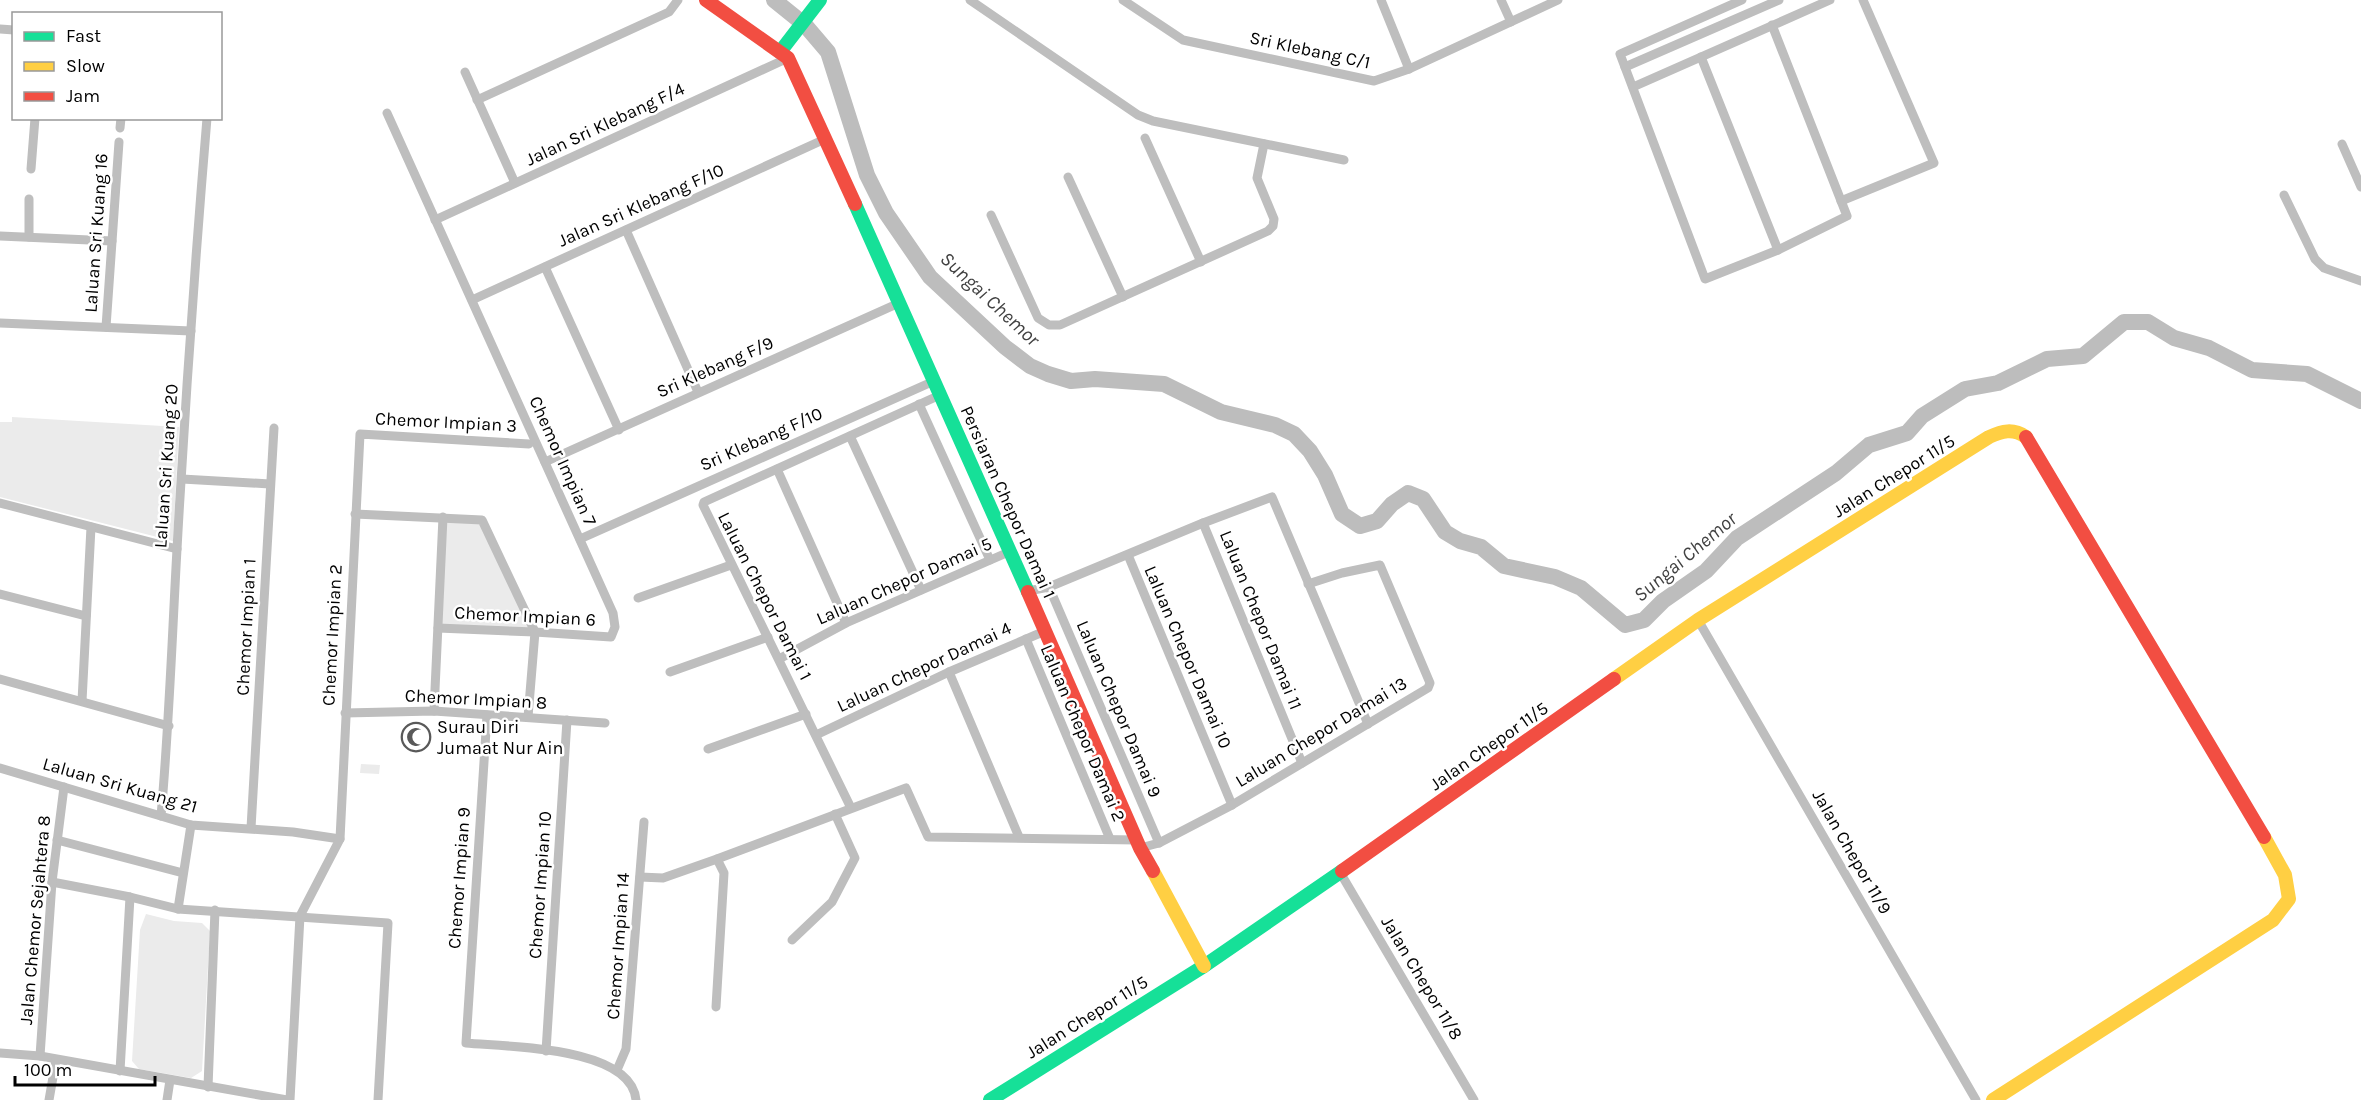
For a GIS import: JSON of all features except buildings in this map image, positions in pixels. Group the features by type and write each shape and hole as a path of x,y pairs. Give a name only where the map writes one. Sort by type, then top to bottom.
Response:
{"street":[{"path":"477,100 669,12 678,0"},
{"path":"706,0 784,55 792,38 820,0"},
{"path":"970,0 1138,115 1153,121 1344,160"},
{"name":"Sri Klebang C/1","path":"1123,0 1183,40 1374,81 1409,69 1558,0"},
{"path":"1381,0 1409,69"},
{"path":"1501,0 1511,22"},
{"path":"1742,0 1620,54 1705,279 1778,250 1847,216 1772,25"},
{"path":"1625,67 1779,0"},
{"path":"1633,87 1830,0"},
{"path":"1841,201 1934,163 1863,0"},
{"name":"Persiaran Chepor Damai 1","path":"784,55 825,139 1011,551 1138,844 1204,966"},
{"name":"Jalan Sri Klebang F/4","path":"435,220 784,55"},
{"path":"1701,57 1778,250"},
{"path":"465,72 515,183"},
{"name":"Chemor Impian 7","path":"387,113 613,613 615,627 611,637"},
{"path":"31,169 35,120"},
{"name":"Laluan Sri Kuang 20","path":"161,816 169,726 177,549 207,120"},
{"path":"1145,138 1201,262"},
{"name":"Jalan Sri Klebang F/10","path":"472,300 825,139"},
{"name":"Laluan Sri Kuang 16","path":"106,327 119,142"},
{"path":"991,215 1038,318 1049,325 1060,325 1268,231 1273,226 1274,219 1257,178 1264,144"},
{"path":"2342,144 2361,187"},
{"path":"1068,177 1123,297"},
{"path":"2284,195 2315,259 2324,268 2361,281"},
{"path":"29,199 29,237"},
{"path":"626,230 698,392"},
{"path":"0,236 112,241"},
{"path":"545,267 619,429"},
{"name":"Sri Klebang F/9","path":"545,462 899,303"},
{"path":"0,323 191,331"},
{"name":"Sri Klebang F/10","path":"580,539 934,381"},
{"name":"Laluan Chepor Damai 1","path":"851,808 703,508 704,502 940,394"},
{"path":"919,404 990,560"},
{"name":"Chemor Impian 1","path":"251,828 274,428"},
{"name":"Jalan Chepor 11/5","path":"990,1100 1204,966 1341,874 1698,620 1989,437 2004,431 2013,431 2022,432 2028,438 2096,557 2257,825 2285,875 2289,899 2273,920 1993,1100"},
{"name":"Chemor Impian 3","path":"360,434 529,444"},
{"name":"Chemor Impian 2","path":"340,839 360,434"},
{"path":"850,436 921,590"},
{"path":"777,469 846,623"},
{"path":"182,478 270,484"},
{"path":"1028,591 1049,587 1272,497 1368,724"},
{"path":"0,504 177,549"},
{"path":"355,514 482,520 535,632 528,717"},
{"path":"434,711 443,517"},
{"name":"Laluan Chepor Damai 11","path":"1203,523 1302,763"},
{"path":"82,701 91,527"},
{"name":"Laluan Chepor Damai 5","path":"779,659 846,623 1011,551"},
{"name":"Laluan Chepor Damai 10","path":"1128,555 1232,805"},
{"name":"Laluan Chepor Damai 13","path":"1138,844 1159,843 1232,805 1428,688 1430,683 1383,568 1377,564 1308,584"},
{"path":"638,598 731,565"},
{"name":"Laluan Chepor Damai 9","path":"1049,587 1159,843"},
{"path":"0,594 86,616"},
{"name":"Jalan Chepor 11/9","path":"1698,620 1976,1100"},
{"name":"Chemor Impian 6","path":"438,628 611,637"},
{"name":"Laluan Chepor Damai 4","path":"816,735 949,672 1045,631"},
{"path":"670,672 768,637"},
{"name":"Laluan Chepor Damai 2","path":"1026,639 1110,839"},
{"path":"949,672 1019,837"},
{"path":"0,679 169,726"},
{"name":"Chemor Impian 8","path":"345,713 434,711 605,723"},
{"path":"708,749 806,714"},
{"name":"Chemor Impian 9","path":"486,715 466,1044 546,1052"},
{"name":"Chemor Impian 10","path":"546,1052 567,720"},
{"name":"Laluan Sri Kuang 21","path":"0,768 191,825 251,828 340,839"},
{"name":"Jalan Chemor Sejahtera 8","path":"40,1056 52,882 64,787"},
{"path":"640,878 663,878 906,788 928,837 1110,839 1138,844"},
{"path":"792,940 832,902 855,858 835,814"},
{"name":"Chemor Impian 14","path":"617,1070 626,1049 644,822"},
{"path":"178,909 191,825"},
{"path":"0,1053 40,1056 288,1100 300,916 340,839"},
{"path":"57,840 183,873"},
{"path":"716,1007 724,873 717,859"},
{"name":"Jalan Chepor 11/8","path":"1341,874 1474,1100"},
{"path":"52,882 178,909 388,923 378,1100"},
{"path":"120,1071 130,897"},
{"path":"208,1087 216,910"},
{"path":"546,1052 584,1056 604,1063 617,1070 628,1080 635,1092 636,1100"},
{"path":"49,1100 56,1060"},
{"path":"167,1100 170,1080"}],"shaded area":[{"path":"12,417 179,427 173,541 0,497 0,422 12,422"},
{"path":"443,517 482,520 535,632 438,628"},
{"path":"361,764 380,765 379,774 360,773"},
{"path":"146,914 174,921 202,923 210,931 202,1071 191,1078 139,1069 132,1061 140,930"}],"waterway":[{"name":"Sungai Chemor","path":"774,0 805,25 828,52 867,175 886,213 930,277 1005,347 1030,366 1071,381 1095,379 1164,384 1221,412 1275,425 1294,434 1310,451 1325,475 1342,514 1360,526 1377,521 1392,504 1408,493 1423,499 1445,532 1460,541 1481,547 1504,566 1555,577 1581,588 1625,625 1644,620 1663,601 1706,571 1737,538 1836,473 1869,445 1907,433 1922,416 1965,389 1998,383 2047,359 2083,356 2124,322 2148,322 2174,338 2209,348 2252,370 2307,374 2361,401"}],"traffic: fast":[{"path":"780,52 820,0"},
{"path":"855,204 1028,592"},
{"path":"990,1100 1204,966 1342,871"}],"traffic: slow":[{"path":"1614,679 1698,620 1989,437 2008,431 2017,432 2026,437"},
{"path":"1993,1100 2273,920 2289,899 2285,875 2264,837"},
{"path":"1153,871 1204,966"}],"traffic: jam":[{"path":"706,0 788,58 855,204"},
{"path":"2026,437 2264,837"},
{"path":"1028,592 1140,848 1153,871"},
{"path":"1342,871 1614,679"}],"place":[{"name":"Surau Diri Jumaat Nur Ain","path":"416,737"}]}
